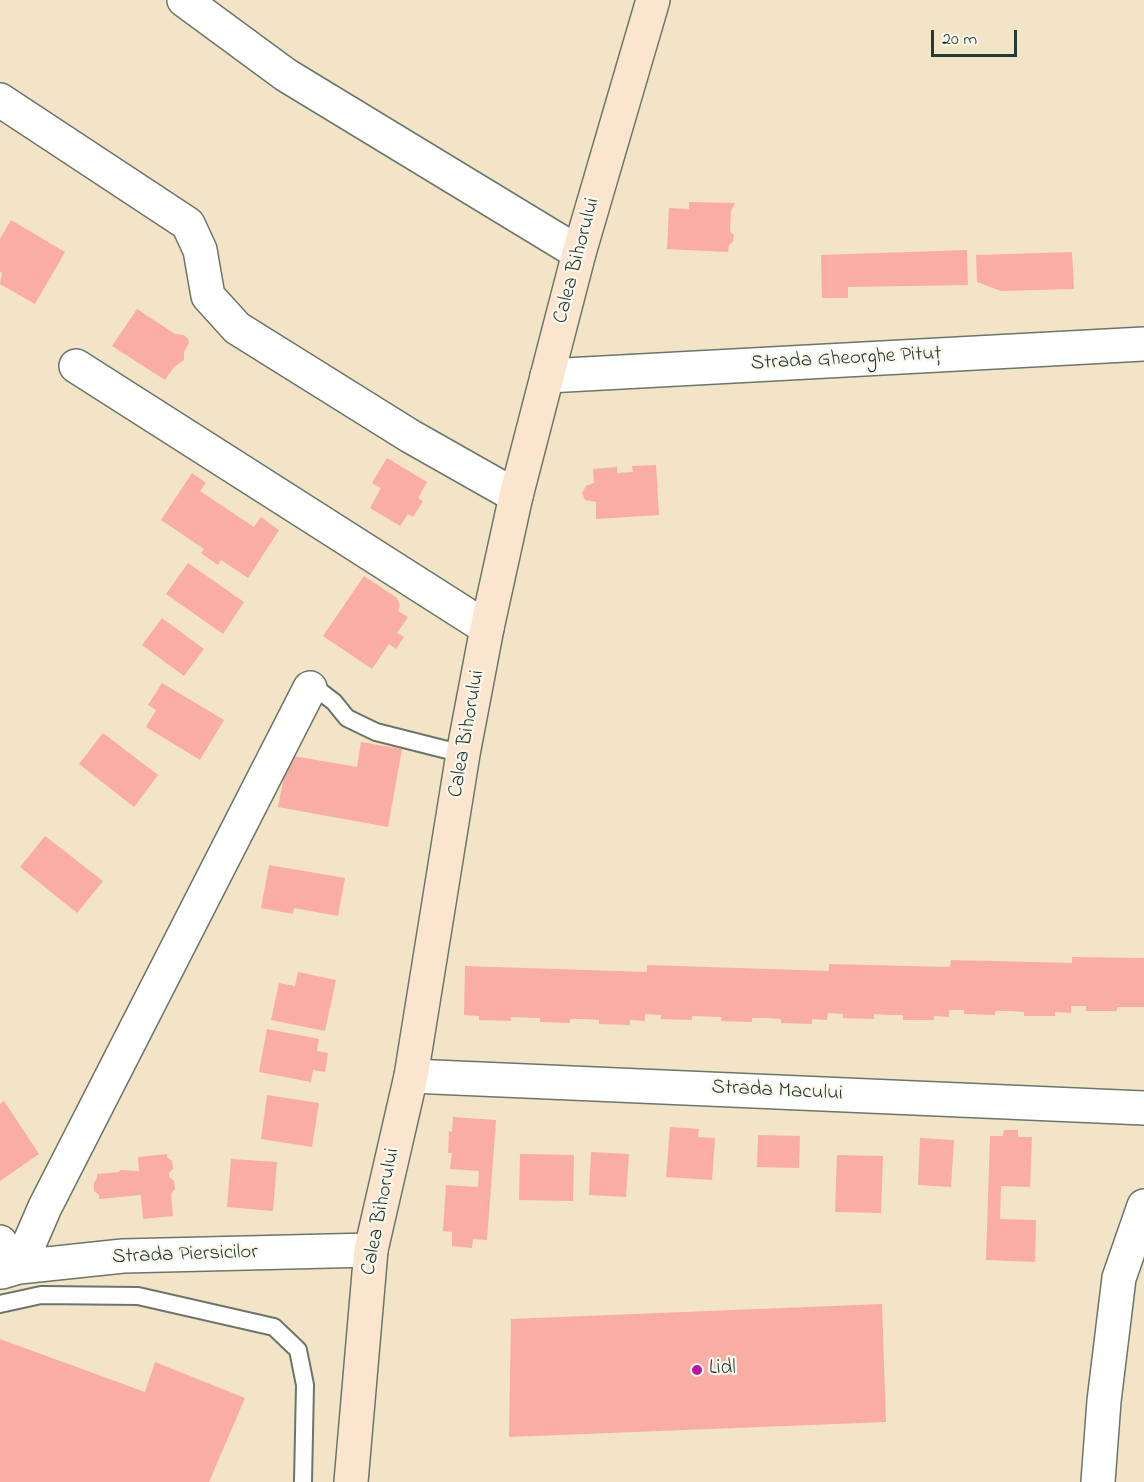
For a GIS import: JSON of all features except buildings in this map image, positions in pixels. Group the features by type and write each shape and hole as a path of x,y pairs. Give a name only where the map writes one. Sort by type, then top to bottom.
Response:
{"main road":[{"name":"Calea Bihorului","path":"351,1482 371,1250 411,1076 463,754 488,628 516,496 579,253 653,0"}],"street":[{"path":"184,0 286,75 579,253"},
{"path":"0,100 188,224 200,250 208,296 237,328 410,436 516,496"},
{"name":"Strada Gheorghe Pituț","path":"547,376 1144,344"},
{"path":"76,366 488,628"},
{"path":"6,1260 45,1207 310,688"},
{"name":"Strada Macului","path":"411,1076 1144,1108"},
{"path":"1098,1482 1104,1401 1119,1278 1144,1206"},
{"name":"Strada Piersicilor","path":"6,1260 371,1250"}],"lane":[{"path":"310,688 321,692 334,702 347,718 376,732 463,754"},
{"path":"0,1304 41,1295 138,1296 274,1327 298,1350 305,1385 303,1482"}],"place":[{"name":"Lidl","path":"697,1370"}]}
